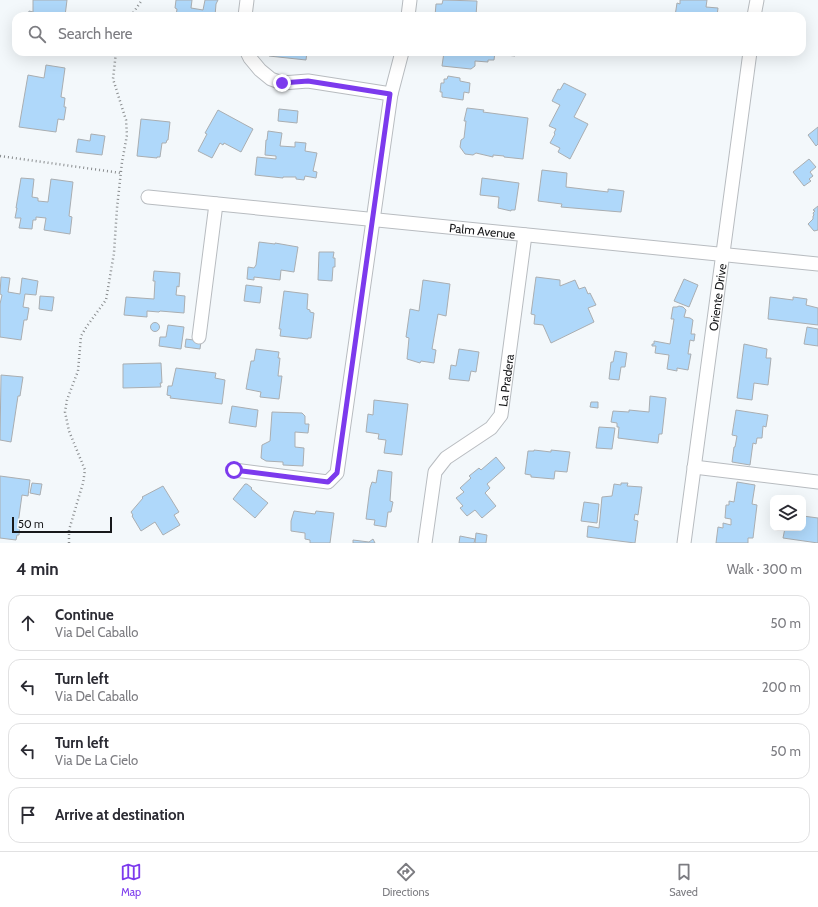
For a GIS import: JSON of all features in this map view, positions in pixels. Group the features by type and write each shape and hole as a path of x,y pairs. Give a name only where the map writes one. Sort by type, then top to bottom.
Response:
{"street":[{"path":"245,12 246,0"},
{"path":"408,12 410,0"},
{"path":"755,12 757,0"},
{"path":"249,56 260,70 270,79 282,83 308,81 390,94"},
{"path":"234,470 328,482 337,473 390,94 401,56"},
{"name":"Oriente Drive","path":"684,543 749,56"},
{"name":"Palm Avenue","path":"148,197 818,264"},
{"path":"198,337 216,204"},
{"name":"La Pradera","path":"425,543 435,472 446,458 491,428 501,416 525,235"},
{"path":"694,467 818,482"}],"path":[{"path":"134,12 142,0"},
{"path":"69,543 69,530 83,483 85,470 69,431 65,412 67,400 78,371 81,336 86,326 106,300 114,253 122,162 127,135 126,120 113,79 116,56"},
{"path":"0,156 121,173"}],"building":[{"path":"33,0 67,0 66,12 33,12"},
{"path":"176,0 192,0 191,8 203,10 205,0 218,0 215,12 177,12 177,9 175,8"},
{"path":"443,0 477,1 476,12 435,12 436,4 442,4"},
{"path":"680,0 707,0 706,7 718,8 718,12 676,12 677,3 680,4"},
{"path":"269,56 306,56 306,60"},
{"path":"443,56 494,56 494,60 488,60 488,62 475,61 475,66 471,69 442,66"},
{"path":"46,65 65,68 61,97 65,98 64,107 66,107 64,120 58,119 56,132 19,127 28,75 44,78"},
{"path":"448,76 460,78 460,81 470,83 469,93 464,92 463,100 442,97 442,92 440,92 441,83 444,83 444,79 447,79"},
{"path":"564,83 586,94 574,117 588,124 570,159 558,152 560,148 550,143 556,129 549,126 560,105 552,101 558,89 560,90"},
{"path":"467,108 484,110 483,112 528,118 523,159 493,155 493,157 476,153 473,155 465,154 460,147 461,140 464,138 466,121 464,121"},
{"path":"279,109 298,111 297,123 278,121"},
{"path":"218,110 253,129 241,152 224,143 223,145 220,143 212,158 198,151 207,134 205,133"},
{"path":"141,119 170,122 168,140 166,143 162,143 160,157 137,156"},
{"path":"818,127 818,144 816,146 808,135"},
{"path":"268,131 282,133 280,146 295,147 295,142 306,143 305,151 317,153 313,171 317,172 316,178 305,176 304,180 296,179 296,177 283,178 255,175 257,157 276,159 276,156 265,155"},
{"path":"91,134 105,136 102,155 76,152 78,139 90,141"},
{"path":"809,159 816,167 810,172 813,176 809,179 811,181 804,186 793,172"},
{"path":"542,170 567,173 566,187 608,192 608,189 624,191 621,212 561,207 562,204 538,201"},
{"path":"21,178 34,179 32,197 38,198 38,201 48,202 51,179 73,182 69,216 72,217 70,234 44,230 46,218 36,217 36,220 33,220 32,229 19,228 21,218 15,218"},
{"path":"482,178 519,183 515,210 511,211 498,208 499,197 480,195"},
{"path":"818,206 818,230 814,231 808,224 813,219 813,213 815,211 813,210"},
{"path":"259,242 298,247 294,272 281,270 280,280 254,277 254,280 247,279 248,267 254,268 256,265"},
{"path":"319,252 334,252 333,258 335,258 335,267 333,267 332,281 318,280"},
{"path":"154,271 180,273 179,287 177,286 176,295 185,296 184,313 147,311 147,317 124,315 126,297 154,299"},
{"path":"1,277 10,278 8,292 20,294 22,278 38,281 36,295 25,294 23,307 29,308 27,320 24,320 21,340 0,337 0,304 2,295 0,294"},
{"path":"536,277 560,280 560,286 575,280 579,289 585,287 596,305 588,308 594,322 551,343 543,325 534,324 535,315 531,314"},
{"path":"684,279 698,285 689,307 674,301"},
{"path":"423,280 450,284 446,316 438,314 432,349 436,350 434,363 421,361 420,363 407,359 409,338 406,337 410,309 419,311"},
{"path":"246,285 262,287 260,303 244,301"},
{"path":"284,291 308,294 307,309 314,313 311,338 280,336 281,329 279,329"},
{"path":"40,296 54,297 52,311 39,309"},
{"path":"770,297 793,300 793,297 807,299 806,305 818,308 818,325 768,319"},
{"path":"679,306 686,310 684,317 693,320 691,334 695,334 694,341 690,340 688,354 691,354 688,370 677,368 677,371 667,369 669,355 655,353 656,346 652,346 652,344 654,344 654,341 670,344 674,319 671,319 673,307"},
{"path":"155,322 160,327 155,332 150,327"},
{"path":"168,325 184,327 181,349 159,346 160,337 166,337"},
{"path":"807,327 818,329 818,346 804,344"},
{"path":"186,339 201,341 200,349 185,347"},
{"path":"744,344 767,349 766,358 771,358 768,385 754,383 752,400 737,398"},
{"path":"256,349 279,352 278,358 280,358 278,376 282,376 279,399 260,397 261,392 246,389 251,361 254,361"},
{"path":"459,349 479,352 476,372 471,371 469,381 449,379 451,365 456,366"},
{"path":"615,351 627,353 625,367 621,367 619,380 609,379 611,362 613,362"},
{"path":"161,363 161,387 123,388 123,364"},
{"path":"176,368 216,373 215,378 225,380 222,404 170,398 171,396 167,395 168,386 172,386"},
{"path":"1,375 23,377 20,396 18,396 11,442 0,440"},
{"path":"650,396 666,398 662,434 659,434 658,443 618,438 619,427 617,427 617,423 611,422 613,411 629,412 629,410 649,412"},
{"path":"374,400 408,404 402,455 384,453 386,440 378,439 379,434 366,432 368,414 373,415"},
{"path":"591,402 598,402 598,408 590,407"},
{"path":"232,406 258,410 256,427 229,423"},
{"path":"736,410 768,415 766,427 763,426 762,438 757,438 756,444 753,443 750,465 732,462 737,436 732,435"},
{"path":"272,412 302,413 305,416 305,424 309,424 308,433 295,432 295,447 304,448 303,466 283,465 283,462 266,461 261,458 262,445 270,441"},
{"path":"599,427 615,428 612,449 596,448"},
{"path":"528,451 570,452 567,472 555,471 554,479 531,477 531,475 525,474"},
{"path":"496,457 505,468 487,484 490,488 485,493 496,506 482,518 475,510 467,516 460,508 463,506 456,498 464,492 460,488 471,478 469,476 479,468 481,470"},
{"path":"378,470 392,472 390,501 393,502 391,512 388,512 386,527 374,525 375,520 366,519 370,488 372,482 376,483"},
{"path":"0,476 30,480 28,496 22,495 18,524 20,524 19,535 17,535 16,540 0,538"},
{"path":"737,482 755,485 752,504 757,505 753,538 748,538 748,543 716,543 718,527 723,528 723,523 731,525 731,519 725,518 726,505 729,505 729,501 734,502"},
{"path":"32,483 42,484 40,495 30,493"},
{"path":"621,483 628,483 627,486 642,487 638,515 635,514 634,520 638,521 635,543 587,537 588,526 599,528 602,497 612,496 614,484 621,485"},
{"path":"245,484 252,488 251,489 268,503 255,518 233,499"},
{"path":"163,486 179,512 174,515 180,525 163,535 155,522 141,531 131,512 143,498 142,497"},
{"path":"584,502 599,504 597,523 581,521"},
{"path":"294,511 315,514 316,511 334,513 330,543 310,543 310,540 305,539 305,533 291,531 291,521"},
{"path":"806,516 818,518 818,543 783,538 784,531 806,531"},
{"path":"476,533 487,535 486,543 475,543"},
{"path":"460,536 475,539 474,543 459,543"},
{"path":"373,539 375,543 353,543 353,540 369,542"}],"route":[{"path":"234,470 328,482 337,473 390,94 308,81 282,83"}]}
